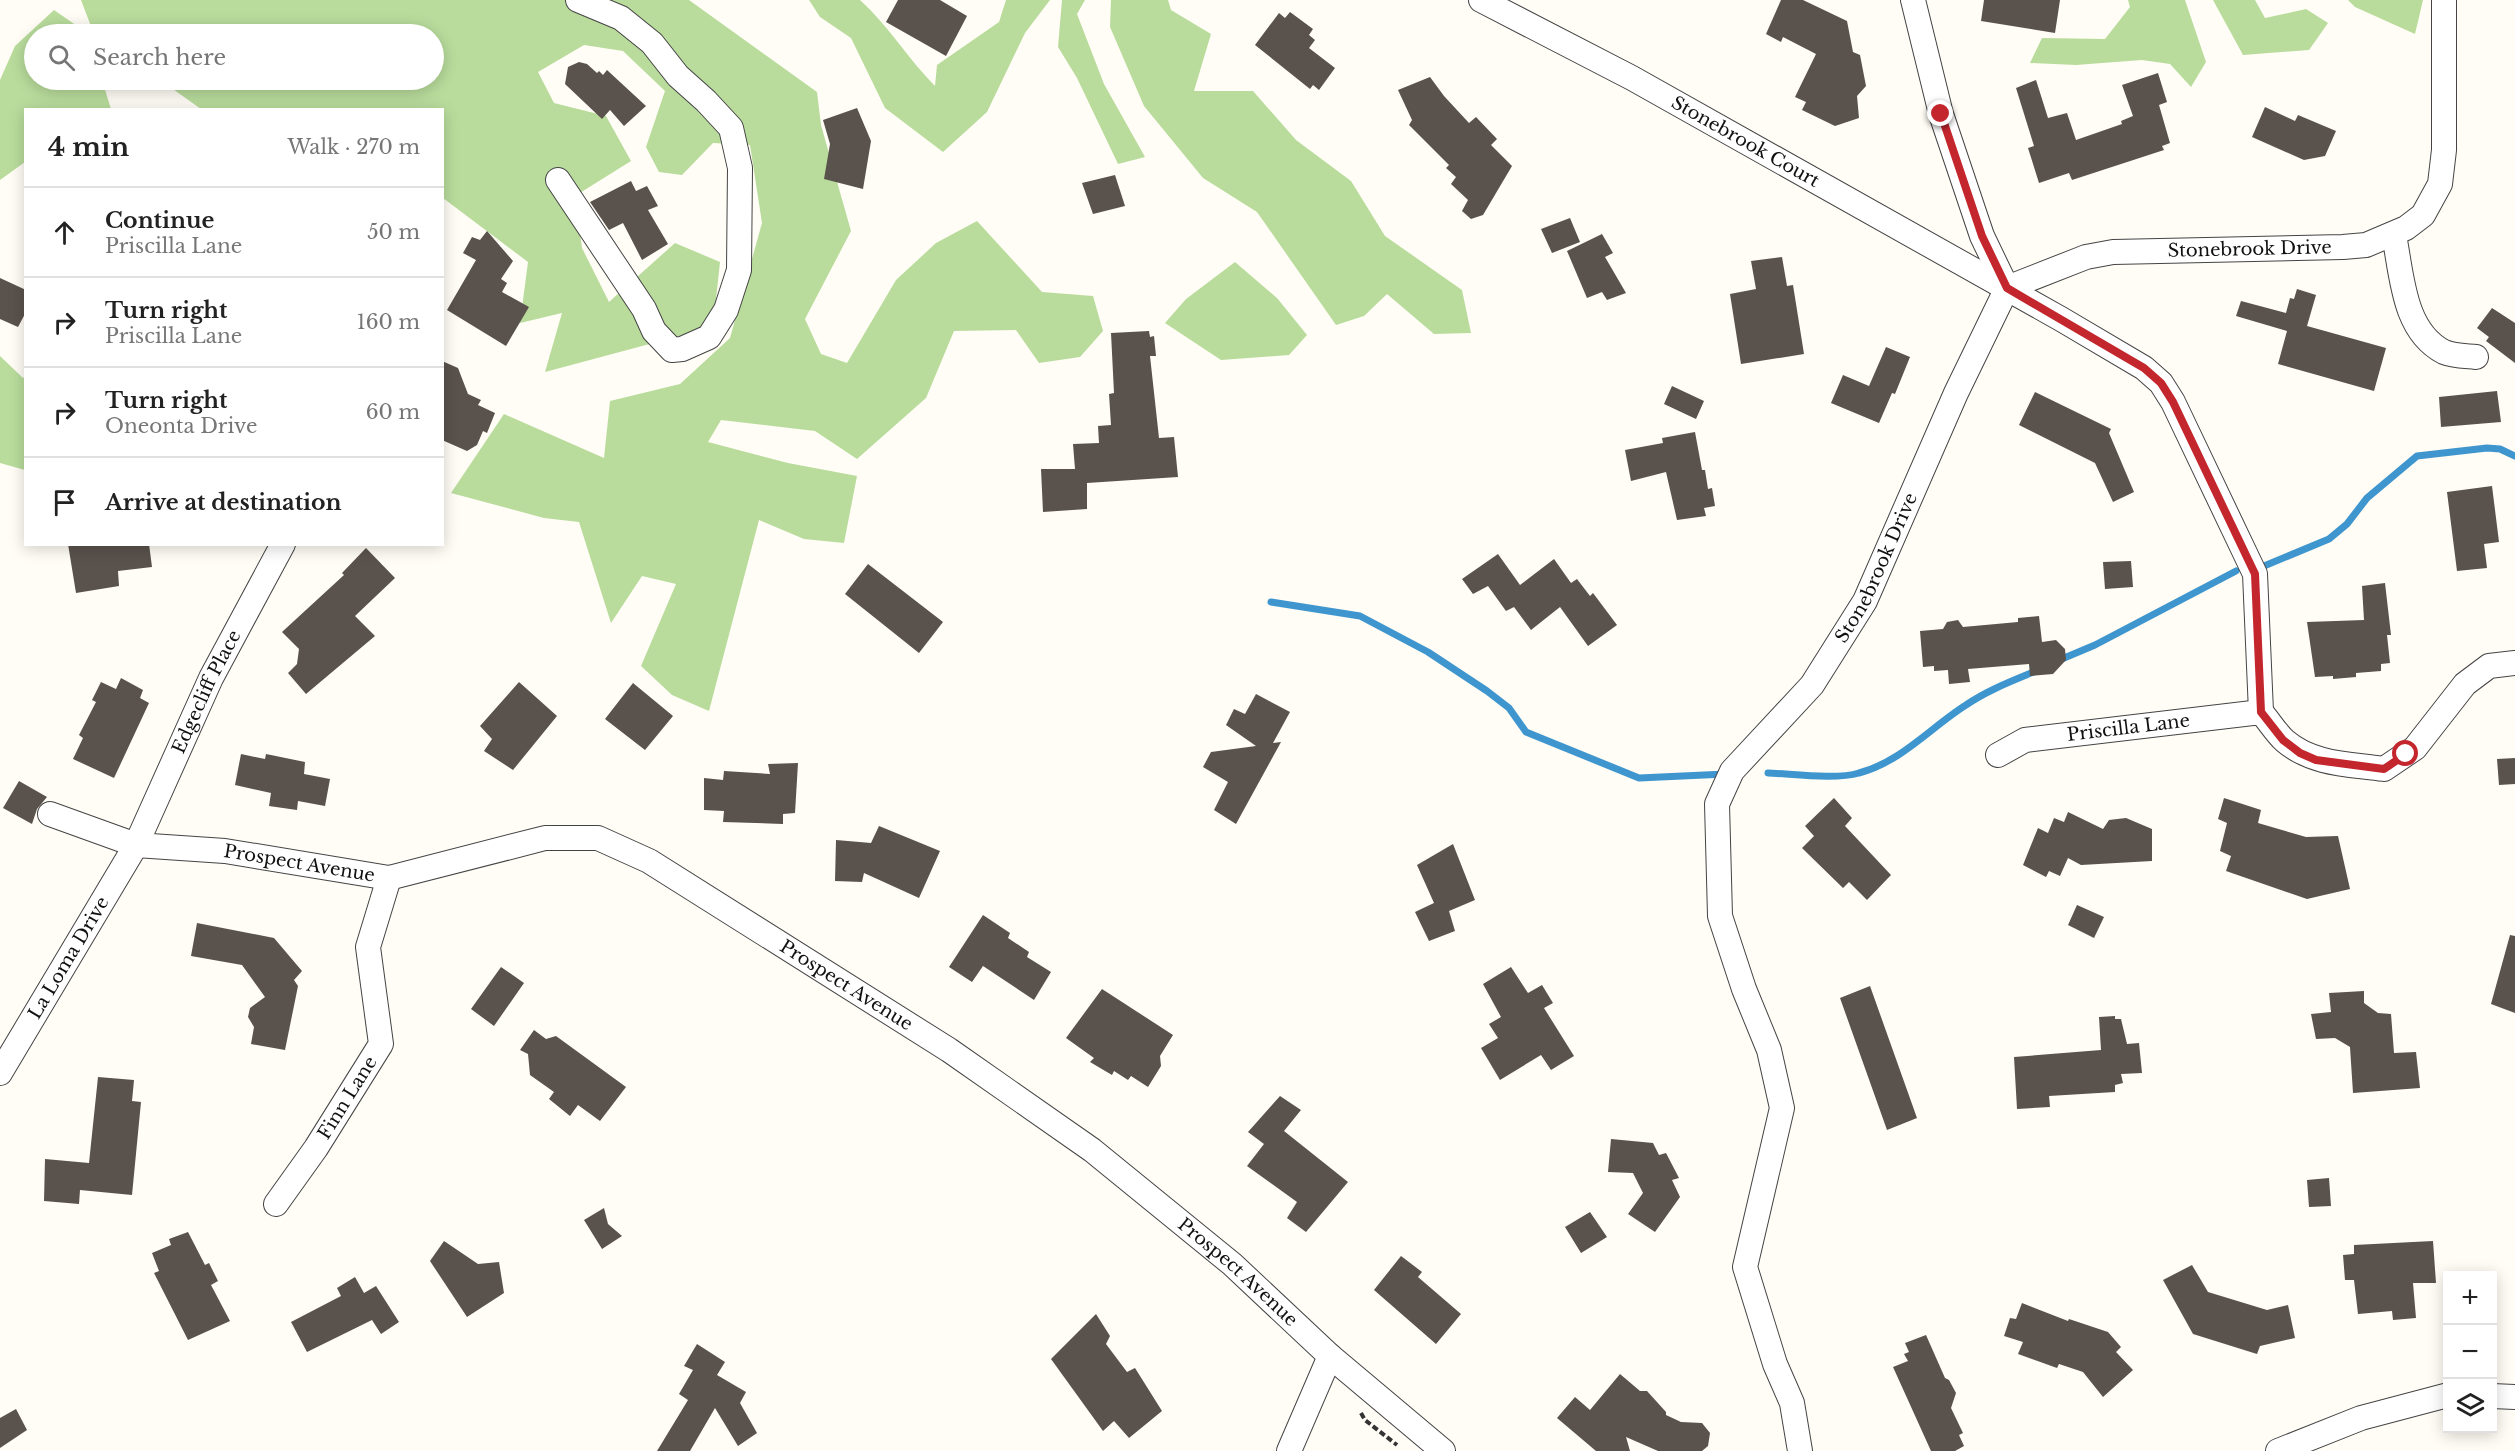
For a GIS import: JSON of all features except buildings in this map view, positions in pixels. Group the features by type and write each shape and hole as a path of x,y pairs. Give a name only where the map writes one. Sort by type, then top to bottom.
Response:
{"street":[{"path":"558,180 644,309 654,331 672,350 682,349 710,336 726,310 739,270 740,168 731,128 678,76 652,44 621,18 578,0"},
{"name":"Stonebrook Court","path":"1481,0 1632,78 2007,288"},
{"path":"1913,0 1941,114 1982,236 2007,288 2144,368 2161,383 2173,402 2255,574 2261,712 2283,740 2300,753 2316,760 2384,769 2415,748 2465,684 2489,666 2515,663"},
{"name":"Stonebrook Drive","path":"1800,1451 1792,1403 1775,1364 1745,1267 1782,1108 1769,1050 1744,989 1720,916 1717,804 1732,771 1812,685 1865,601 1956,393 2007,288 2086,257 2113,252 2343,247 2366,244 2394,234 2423,215 2440,184 2444,150 2444,0"},
{"path":"2394,234 2407,304 2422,336 2445,353 2476,357"},
{"name":"Edgecliff Place","path":"136,845 211,678 282,546"},
{"name":"Priscilla Lane","path":"1998,755 2025,740 2261,712"},
{"name":"Prospect Avenue","path":"50,814 136,845 225,851 389,878 545,838 598,838 649,861 949,1050 1092,1150 1232,1264 1330,1356 1443,1451"},
{"name":"La Loma Drive","path":"0,1073 136,845"},
{"name":"Finn Lane","path":"276,1204 316,1148 381,1044 369,947 389,878"},
{"path":"1289,1451 1330,1356"},
{"path":"2278,1451 2361,1418 2443,1396"},
{"path":"2497,1396 2515,1397"}],"green space":[{"path":"81,0 689,0 817,92 821,125 851,231 805,319 821,354 847,363 896,280 936,243 977,221 1042,292 1093,296 1103,331 1080,357 1039,363 1016,330 954,331 926,398 857,459 815,431 721,420 708,442 788,463 857,476 844,543 804,539 759,520 709,711 672,695 641,666 676,584 642,576 611,623 579,522 544,518 451,493 504,414 604,458 610,401 680,384 730,338 762,223 750,145 713,143 682,175 659,172 646,147 665,91 623,51 584,45 538,72 554,103 606,116 631,161 575,196 582,248 609,302 675,243 720,262 713,327 545,372 562,313 520,323 528,262 444,199 444,108 200,108 174,90 444,90 444,24 90,24"},
{"path":"809,0 860,0 880,20 935,86 937,65 999,22 1006,0 1050,0 1025,33 987,112 943,152 885,108 851,38 820,17"},
{"path":"1062,0 1085,0 1077,14 1104,84 1145,157 1118,164 1077,78 1058,47"},
{"path":"1111,0 1168,0 1171,10 1211,34 1194,91 1253,91 1296,140 1351,181 1385,236 1462,290 1471,333 1434,334 1387,294 1364,316 1336,325 1257,212 1203,178 1144,106 1110,27"},
{"path":"2128,0 2185,0 2206,62 2191,87 2170,64 2142,60 2076,65 2030,63 2042,38 2105,39 2130,7"},
{"path":"2213,0 2255,0 2265,18 2306,9 2328,23 2309,50 2243,55"},
{"path":"2348,0 2423,0 2415,34 2355,7"},
{"path":"54,10 74,24 39,24"},
{"path":"24,38 24,90 105,90 111,108 24,108 24,163 0,180 0,80 15,46"},
{"path":"1235,262 1277,298 1307,335 1289,355 1221,360 1165,323 1186,299"},
{"path":"0,356 24,377 24,470 0,463"}],"waterway":[{"path":"2264,566 2329,539 2347,524 2367,498 2417,456 2487,448 2500,449 2515,456"},
{"path":"2057,661 2095,645 2236,571"},
{"path":"1271,602 1360,616 1428,652 1487,691 1509,708 1526,732 1639,778 1726,774"},
{"path":"1768,773 1839,776 1874,768 1889,761 1974,700 2036,671"}],"route":[{"path":"1941,114 1982,236 2007,288 2144,368 2161,383 2173,402 2255,574 2261,712 2283,740 2300,753 2316,760 2384,769 2406,754"}]}
